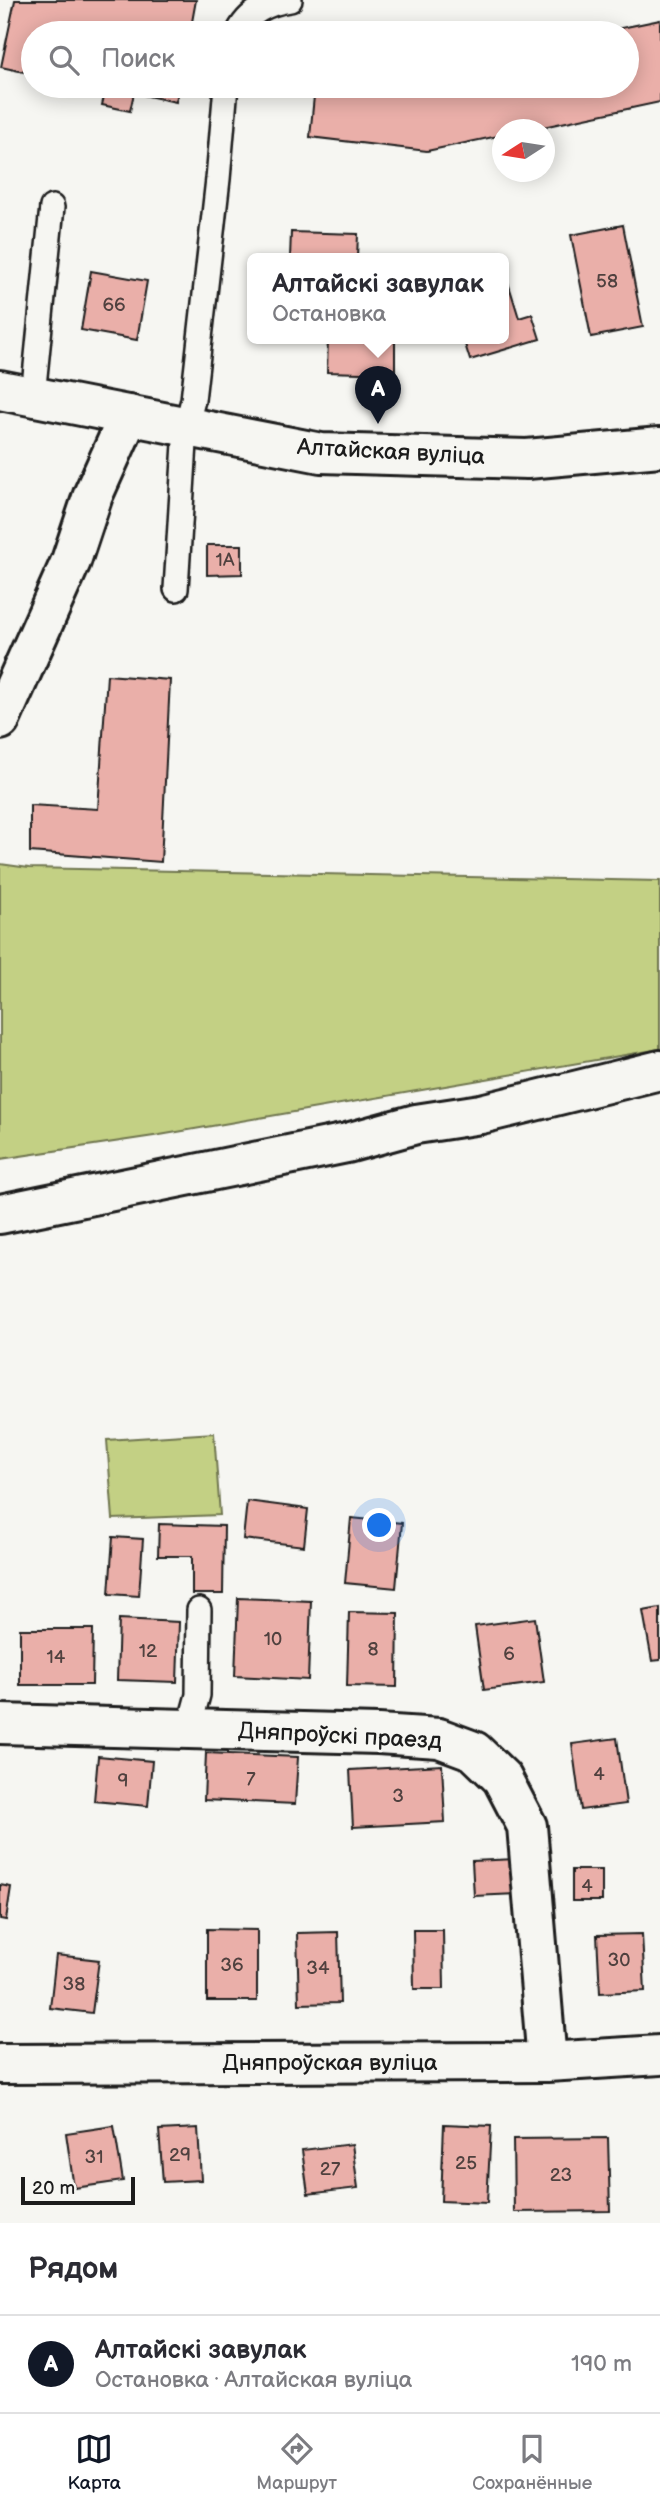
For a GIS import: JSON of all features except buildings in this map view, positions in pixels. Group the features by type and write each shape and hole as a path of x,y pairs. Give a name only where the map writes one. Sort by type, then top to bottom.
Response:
{"street":[{"name":"Алтайская вуліца","path":"16,393 321,453 527,459 660,447"},
{"path":"0,720 71,561 93,495 129,415"},
{"path":"0,1214 347,1143 416,1124 481,1114 660,1070"},
{"name":"Дняпроўскі праезд","path":"0,1724 439,1738 474,1751 502,1778 527,1826 547,2062"},
{"name":"Дняпроўская вуліца","path":"0,2064 547,2062 660,2055"}],"lane":[{"path":"244,21 270,2 290,0"},
{"path":"176,589 186,427 193,400 225,98"},
{"path":"16,393 52,207"},
{"path":"189,1728 198,1695 199,1610"}],"green space":[{"path":"0,864 29,868 660,881 660,1049 154,1136 0,1159"},
{"path":"214,1433 220,1515 113,1519 107,1440"}],"place":[{"name":"Алтайскі завулак","path":"378,424"}]}
